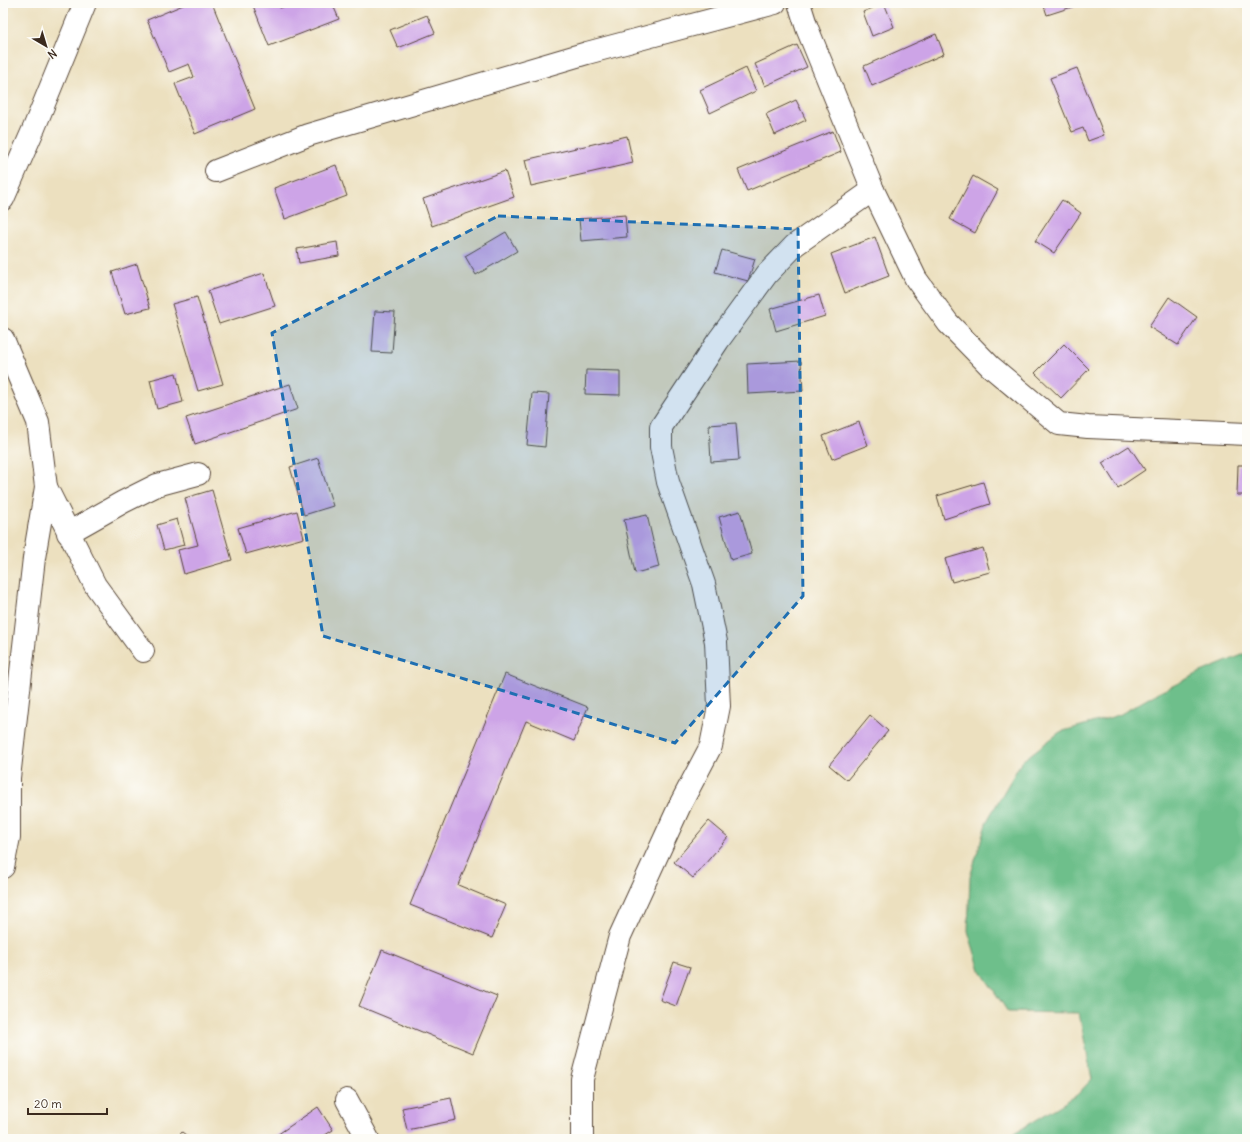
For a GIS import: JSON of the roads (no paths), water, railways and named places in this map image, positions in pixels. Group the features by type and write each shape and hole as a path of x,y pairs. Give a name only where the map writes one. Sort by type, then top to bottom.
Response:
{"street":[{"path":"3,199 85,3"},
{"path":"216,171 316,133 587,53 775,3"},
{"path":"799,3 807,28 873,190 916,279 948,323 990,366 1059,424 1088,427 1247,434"},
{"path":"582,1139 582,1079 620,936 681,803 711,746 719,706 716,642 704,584 668,482 660,447 661,427 718,341 767,274 795,245 873,190"},
{"path":"3,339 38,422 46,487 34,558 9,778 9,838 3,867"},
{"path":"68,532 157,485 198,474"},
{"path":"46,487 95,585 143,651"},
{"path":"346,1100 368,1139"}]}
